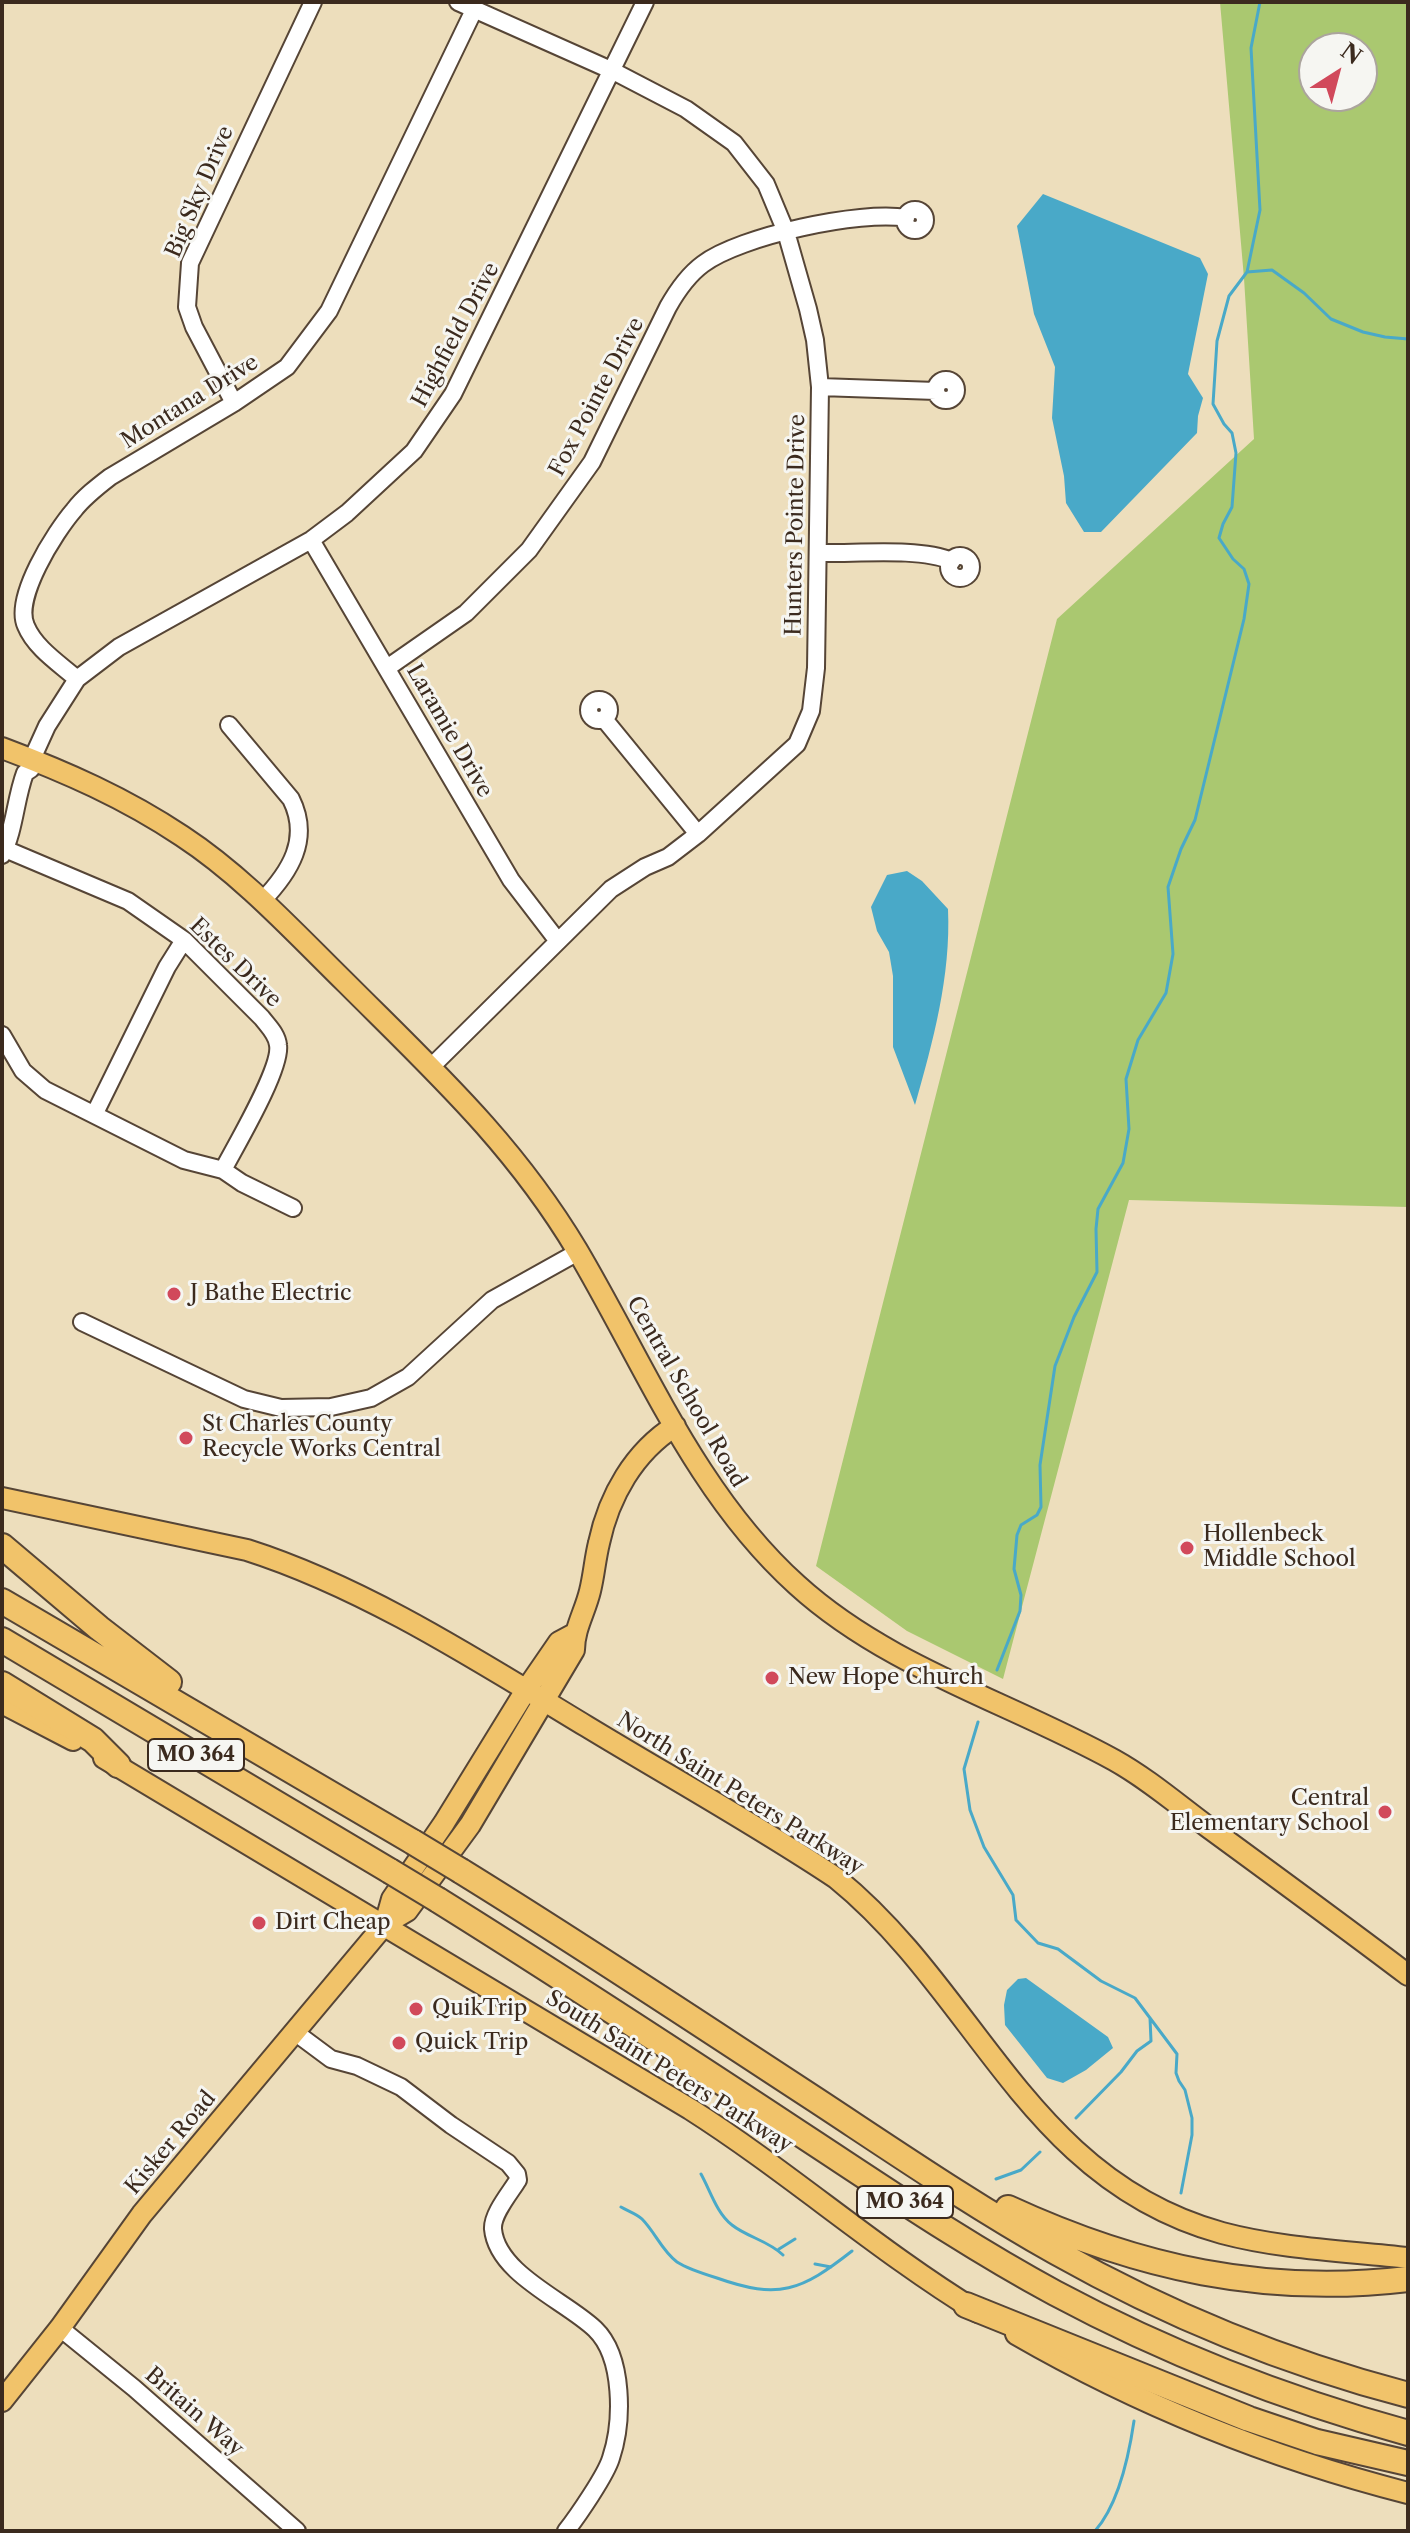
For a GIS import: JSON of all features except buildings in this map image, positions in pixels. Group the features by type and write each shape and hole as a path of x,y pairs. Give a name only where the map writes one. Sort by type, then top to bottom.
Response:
{"highway":[{"path":"2,1546 99,1628 257,1748"},
{"name":"MO 364","path":"2,1601 257,1748 461,1871 908,2160 1058,2253 1150,2300 1266,2349 1408,2395"},
{"name":"MO 364","path":"2,1640 438,1900 958,2237 1017,2272 1116,2324 1234,2376 1408,2433"},
{"path":"2,1684 93,1740 118,1765"},
{"path":"908,2160 1065,2233 1194,2273 1323,2285 1408,2279"},
{"path":"966,2305 1271,2427 1317,2442 1408,2463"}],"main road":[{"name":"Central School Road","path":"2,748 32,764 103,788 186,838 262,901 431,1067 519,1163 578,1252 723,1505 763,1552 796,1584 832,1615 872,1640 1120,1763 1408,1975"},
{"name":"Kisker Road","path":"2,2401 60,2328 142,2214 385,1924 407,1911 470,1825 574,1650 574,1634 590,1593 598,1547 611,1502 644,1452 675,1426"},
{"name":"North Saint Peters Parkway","path":"2,1498 207,1540 286,1563 364,1598 545,1701 806,1858 870,1907 912,1952 1036,2113 1076,2153 1125,2189 1186,2220 1232,2235 1278,2244 1408,2258"},
{"name":"Kisker Road","path":"385,1924 392,1899 444,1823 526,1690 559,1642 574,1634"},
{"name":"South Saint Peters Parkway","path":"2,1703 118,1765 734,2137 966,2305 1045,2351 1175,2415 1313,2466 1408,2493"}],"street":[{"name":"Big Sky Drive","path":"234,403 194,327 187,307 190,263 313,2"},
{"name":"Hunters Pointe Drive","path":"431,1067 611,889 645,867 668,857 698,834 797,744 811,711 816,668 820,387 815,340 786,232 766,184 734,143 686,109 613,71 458,2"},
{"name":"Highfield Drive","path":"32,764 47,726 77,679 119,647 311,540 347,513 414,451 459,382 645,2"},
{"name":"Montana Drive","path":"77,679 34,640 26,626 23,608 40,564 62,527 92,491 287,367 329,311 474,10"},
{"name":"Fox Pointe Drive","path":"387,668 466,613 529,550 592,462 668,307 686,281 704,263 721,254 786,232 845,220 888,215 906,218"},
{"path":"820,387 936,391"},
{"name":"Laramie Drive","path":"311,540 511,880 557,940"},
{"path":"818,553 936,555 952,561"},
{"path":"604,719 698,834"},
{"path":"229,725 291,799 298,812 299,844 294,859 281,881 262,901"},
{"name":"Estes Drive","path":"32,764 19,790 19,802 4,852 128,901 184,940 272,1031 279,1046 273,1071 223,1170"},
{"path":"95,1113 167,967 184,940"},
{"path":"2,1035 23,1071 33,1081 184,1160 223,1170 293,1208"},
{"path":"82,1322 186,1373 261,1405 302,1408 343,1405 371,1398 408,1377 492,1300 578,1252"},
{"path":"296,2033 331,2059 357,2066 401,2087 508,2163 517,2174 518,2180 492,2224 496,2245 526,2278 596,2330 609,2350 619,2387 611,2460 566,2531"},
{"name":"Britain Way","path":"60,2328 134,2388 297,2531"}],"green space":[{"path":"1220,2 1408,2 1408,1207 1129,1200 1003,1679 907,1631 816,1566 1057,619 1254,439 1244,278"}],"water":[{"path":"1043,194 1200,258 1208,274 1188,374 1203,398 1197,433 1101,532 1084,532 1066,503 1064,476 1052,418 1055,367 1034,314 1017,226"},
{"path":"907,871 922,881 948,909 944,984 915,1105 893,1047 893,976 889,952 877,931 871,907 887,875"},
{"path":"1026,1978 1108,2037 1113,2048 1086,2070 1063,2083 1047,2078 1005,2025 1007,1990 1018,1979"}],"waterway":[{"path":"997,1670 1020,1611 1021,1595 1014,1569 1017,1535 1021,1525 1037,1515 1041,1507 1040,1465 1055,1366 1074,1317 1097,1272 1098,1209 1123,1163 1129,1129 1126,1079 1138,1040 1166,993 1173,954 1168,887 1195,820 1244,619 1249,584 1244,569 1219,538 1232,507 1236,453 1232,433 1213,404 1217,341 1229,296 1247,272 1260,210 1251,48 1260,2"},
{"path":"1247,272 1272,270 1304,293 1331,319 1363,332 1408,339"},
{"path":"978,1722 964,1769 970,1810 984,1847 1013,1895 1016,1920 1038,1943 1058,1949 1101,1981 1135,1998 1177,2054 1176,2073 1185,2090 1192,2118 1192,2135 1181,2193"},
{"path":"1076,2118 1137,2051 1151,2041 1150,2018"},
{"path":"996,2179 1021,2170 1040,2152"},
{"path":"701,2174 727,2220 783,2255"},
{"path":"621,2207 642,2219 677,2262 707,2275 757,2289 774,2290 803,2283 852,2251"},
{"path":"779,2249 795,2239"},
{"path":"815,2264 831,2267"},
{"path":"1095,2531 1116,2494 1126,2464 1134,2421"}],"place":[{"name":"J Bathe Electric","path":"174,1294"},
{"name":"St Charles County Recycle Works Central","path":"186,1438"},
{"name":"Hollenbeck Middle School","path":"1187,1548"},
{"name":"New Hope Church","path":"772,1678"},
{"name":"Central Elementary School","path":"1385,1812"},
{"name":"Dirt Cheap","path":"259,1923"},
{"name":"QuikTrip","path":"416,2009"},
{"name":"Quick Trip","path":"399,2043"}]}
